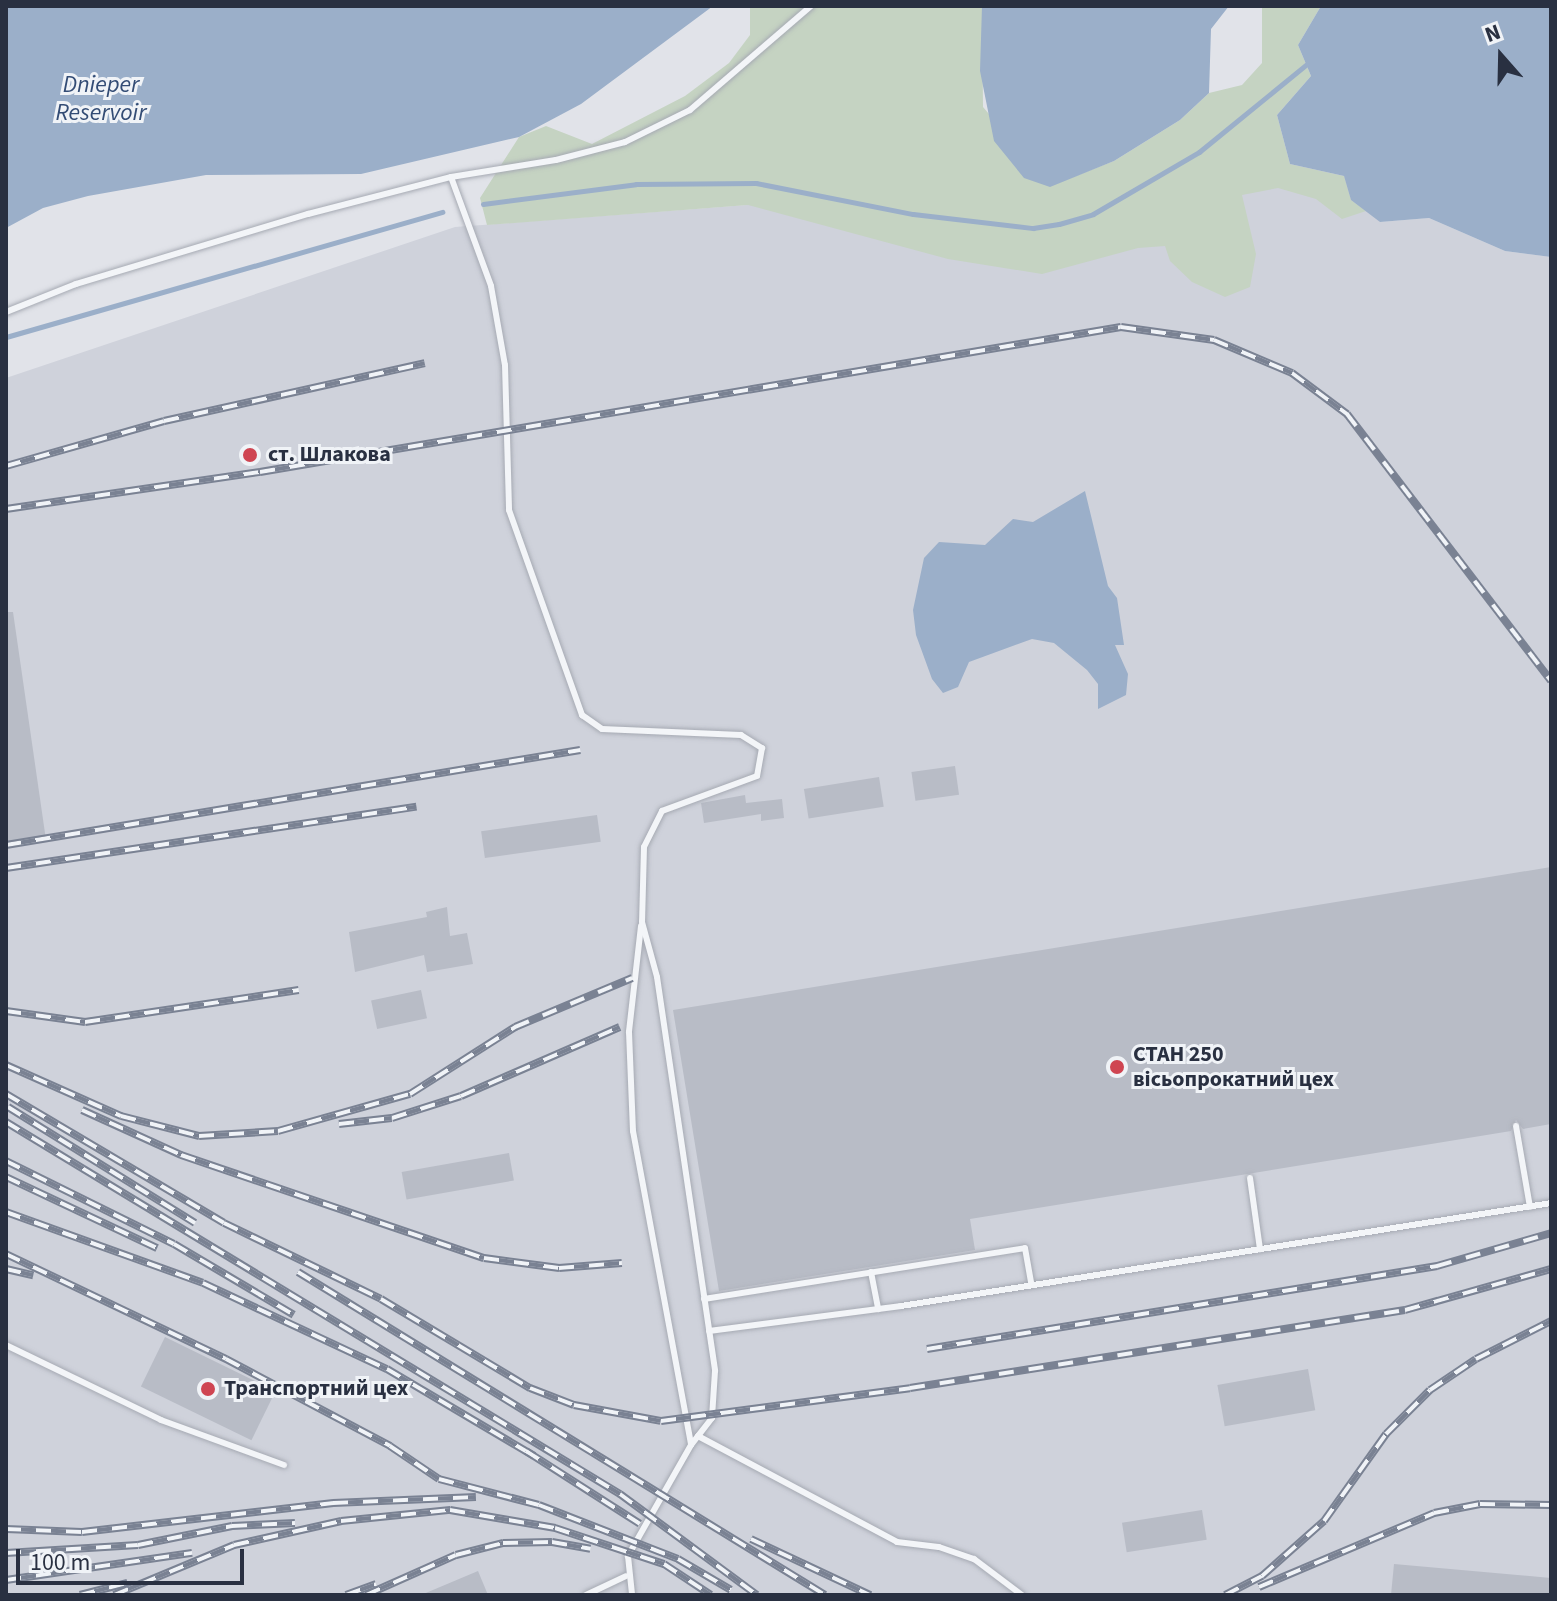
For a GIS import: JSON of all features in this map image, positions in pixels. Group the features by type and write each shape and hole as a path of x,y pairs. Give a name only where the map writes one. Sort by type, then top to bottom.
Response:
{"lane":[{"path":"6,312 76,284 451,177 556,160 625,142 690,110 811,6"},
{"path":"451,177 491,286 503,352 509,510 582,715 602,729 741,735 762,748 757,776 748,783 687,797 662,811 650,827 644,847 642,922 629,1032 633,1131 691,1445"},
{"path":"632,1595 626,1576 628,1556 691,1445 712,1418 715,1371 657,977 642,922"},
{"path":"1516,1126 1530,1207"},
{"path":"1250,1178 1260,1249"},
{"path":"709,1331 878,1309 1551,1203"},
{"path":"704,1299 1025,1248 1031,1283"},
{"path":"871,1272 878,1309"},
{"path":"6,1345 161,1420 284,1465"},
{"path":"698,1436 897,1542 974,1559 1022,1595"},
{"path":"586,1595 626,1576"}],"shaded area":[{"path":"1344,176 1380,222 1429,218 1505,251 1551,257 1551,1595 6,1595 6,378 455,227 869,196"}],"green space":[{"path":"750,6 982,6 983,107 1050,186 1114,161 1180,120 1209,93 1242,85 1262,63 1262,6 1321,6 1298,45 1311,76 1277,115 1290,164 1344,176 1351,200 1366,211 1342,219 1316,199 1278,188 1242,195 1256,254 1250,287 1225,297 1192,282 1170,261 1165,246 1138,248 1042,274 948,259 748,205 487,225 480,198 519,137 546,126 592,144 685,96 729,63 750,35"}],"water":[{"name":"Dnieper Reservoir","path":"6,6 713,6 581,104 519,137 361,174 206,175 88,196 43,208 6,228"},
{"path":"982,6 1229,6 1211,29 1209,93 1180,120 1114,161 1050,187 1024,178 994,141 980,71"},
{"path":"1321,6 1551,6 1551,257 1505,251 1429,218 1380,222 1351,200 1344,176 1290,164 1277,115 1311,76 1298,45"},
{"path":"1085,491 1108,586 1117,598 1124,645 1115,645 1128,674 1126,695 1098,709 1098,684 1087,670 1054,643 1032,639 969,662 958,687 943,693 932,679 916,635 913,610 924,558 939,542 985,545 1013,519 1033,522"}],"building":[{"path":"6,612 13,612 46,840 6,845"},
{"path":"955,766 959,795 915,801 911,772"},
{"path":"879,777 884,807 809,819 804,789"},
{"path":"745,795 746,803 782,799 784,818 761,821 761,814 704,823 701,803"},
{"path":"597,815 601,842 485,858 481,831"},
{"name":"СТАН 250 вісьопрокатний цех","path":"1551,867 1551,1124 1523,1129 1516,1120 1511,1131 970,1219 975,1250 719,1291 673,1010"},
{"path":"447,907 450,936 467,933 473,964 427,972 424,955 355,972 349,932 427,917 426,912"},
{"path":"421,990 427,1018 377,1029 371,1001"},
{"path":"509,1153 514,1181 407,1200 402,1172"},
{"name":"Транспортний цех","path":"165,1337 276,1391 251,1440 141,1386"},
{"path":"1308,1369 1315,1410 1225,1426 1217,1385"},
{"path":"1202,1510 1207,1540 1127,1552 1122,1523"},
{"path":"1394,1564 1551,1578 1551,1595 1391,1595"},
{"path":"478,1571 488,1595 421,1595"}],"waterway":[{"path":"483,204 636,184 756,183 913,214 1033,228 1059,224 1093,214 1199,152 1307,64"},
{"path":"6,337 442,212"}],"railway":[{"path":"6,509 260,472 1121,327 1214,340 1292,373 1347,414 1551,681"},
{"path":"6,466 164,421 425,363"},
{"path":"6,845 580,750"},
{"path":"6,868 416,807"},
{"path":"6,1065 121,1116 199,1136 278,1131 410,1094 515,1027 632,978"},
{"path":"6,1011 85,1022 299,990"},
{"path":"339,1124 392,1118 461,1096 620,1027"},
{"path":"6,1094 224,1223 381,1299 530,1388 574,1405 661,1421 910,1388 1405,1310 1551,1269"},
{"path":"8,1107 195,1223"},
{"path":"82,1110 181,1155 484,1258 559,1268 622,1263"},
{"path":"6,1122 620,1494 757,1595"},
{"path":"6,1161 174,1244 294,1315"},
{"path":"6,1177 157,1248"},
{"path":"6,1212 203,1283 387,1369 534,1456"},
{"path":"927,1349 1437,1266 1551,1233"},
{"path":"6,1254 226,1359 390,1446 439,1479 539,1505 678,1559 731,1590"},
{"path":"6,1269 33,1275"},
{"path":"298,1272 825,1595"},
{"path":"1225,1595 1262,1576 1324,1521 1386,1434 1430,1390 1476,1359 1551,1321"},
{"path":"526,1451 640,1524"},
{"path":"6,1529 82,1532 333,1503 476,1497"},
{"path":"1259,1587 1434,1513 1480,1504 1551,1505"},
{"path":"114,1595 234,1545 341,1521 450,1510 555,1528 664,1564 711,1595"},
{"path":"6,1553 138,1545 232,1526 295,1523"},
{"path":"751,1539 870,1595"},
{"path":"366,1595 456,1555 503,1543 552,1542 590,1549"},
{"path":"6,1580 192,1553"},
{"path":"80,1595 127,1583"},
{"path":"346,1595 376,1584"}],"place":[{"name":"ст. Шлакова","path":"250,455"},
{"name":"СТАН 250 вісьопрокатний цех","path":"1117,1067"},
{"name":"Транспортний цех","path":"208,1389"}]}
